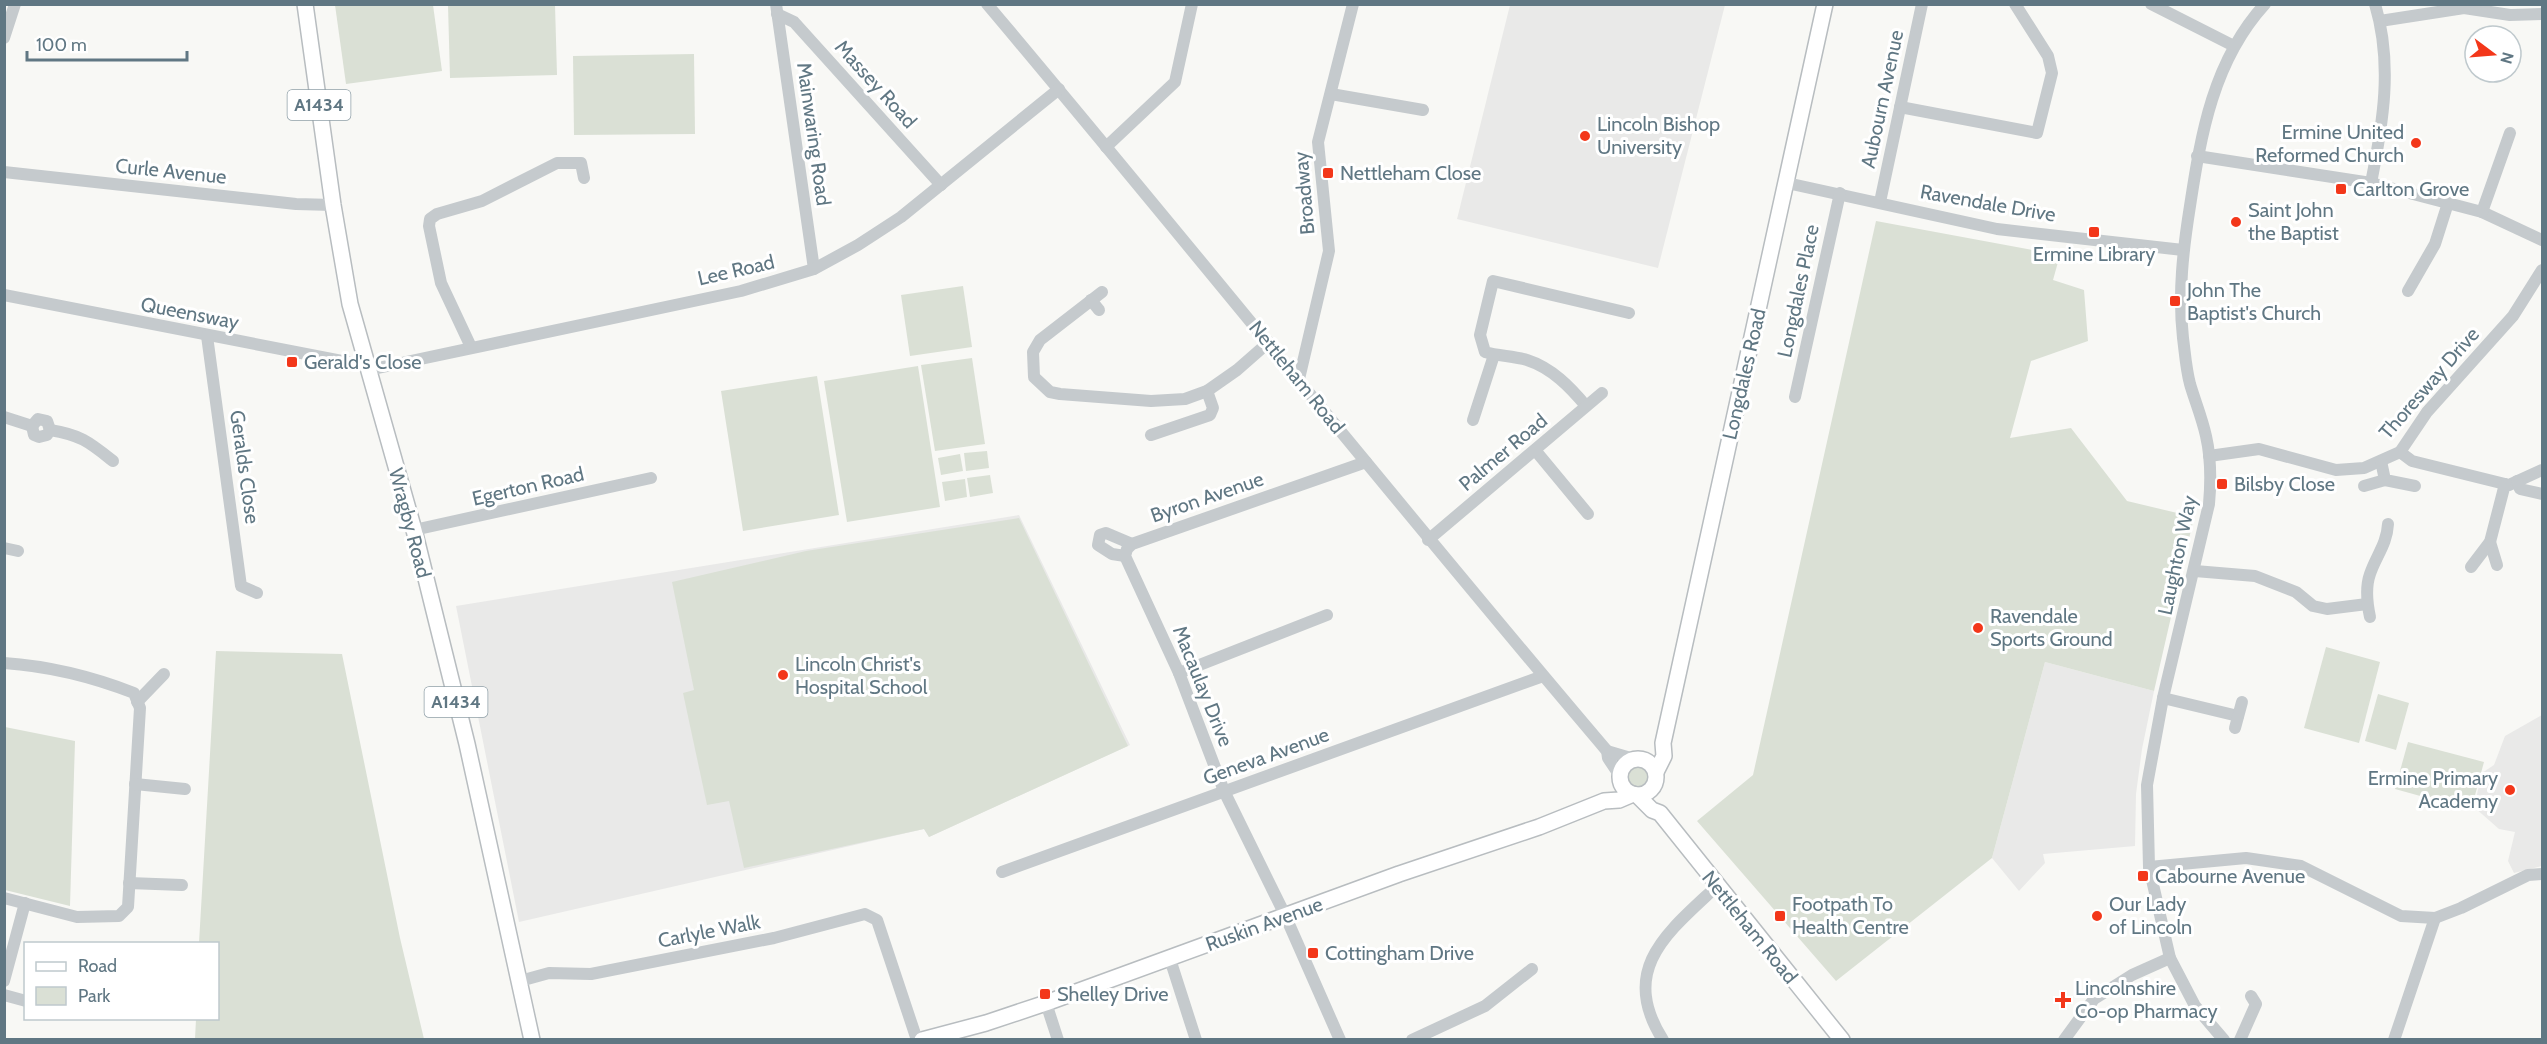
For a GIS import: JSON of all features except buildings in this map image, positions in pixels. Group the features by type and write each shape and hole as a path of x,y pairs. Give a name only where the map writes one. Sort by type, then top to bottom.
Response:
{"main road":[{"name":"Wragby Road","path":"304,4 350,304 414,530 467,744 532,1040"},
{"name":"Longdales Road","path":"1656,777 1664,756 1664,743 1825,4"},
{"path":"1604,801 1620,778 1624,765 1664,743"},
{"path":"1636,759 1651,763 1662,803 1660,813"},
{"path":"1620,778 1624,789 1635,795 1648,792 1656,777"},
{"name":"Ruskin Avenue","path":"922,1040 986,1023 1046,1003 1604,801 1619,800 1635,795"},
{"name":"Nettleham Road","path":"1635,795 1652,810 1660,813 1842,1040"}],"street":[{"path":"4,38 15,4"},
{"name":"Nettleham Road","path":"987,4 1269,342 1428,540 1607,751 1608,758 1620,778"},
{"path":"1107,147 1175,82 1192,4"},
{"name":"Broadway","path":"1299,379 1329,251 1318,142 1353,4"},
{"name":"Aubourn Avenue","path":"1880,202 1922,4"},
{"path":"1900,107 2037,133 2052,73 2048,56 2015,4"},
{"path":"2151,4 2234,46"},
{"name":"Laughton Way","path":"2224,1040 2195,1006 2170,958 2149,867 2147,785 2163,698 2195,571 2209,504 2209,456 2206,436 2190,382 2183,337 2181,300 2183,250 2209,104 2234,46 2265,4"},
{"path":"2371,183 2383,122 2386,70 2380,21 2375,4"},
{"path":"2380,21 2464,8 2510,15 2542,14"},
{"name":"Massey Road","path":"776,9 794,22 941,185"},
{"name":"Mainwaring Road","path":"776,9 814,269"},
{"name":"Lee Road","path":"369,367 378,368 471,346 741,291 814,269 879,232 1059,89"},
{"path":"1331,94 1423,110"},
{"path":"2482,212 2510,133"},
{"path":"2198,156 2371,183 2482,212 2542,240"},
{"path":"471,346 441,283 429,225 430,219 437,214 482,201 557,163 580,163 584,178"},
{"name":"Curle Avenue","path":"4,172 296,204 333,204"},
{"name":"Ravendale Drive","path":"1787,183 1997,229 2183,250"},
{"name":"Longdales Place","path":"1795,397 1840,194"},
{"path":"2408,291 2435,244 2448,203"},
{"name":"Thoresway Drive","path":"2209,456 2259,449 2336,470 2364,468 2400,452 2427,412 2513,316 2542,270"},
{"path":"1586,406 1571,389 1548,370 1526,360 1485,352 1480,335 1493,281 1629,314"},
{"path":"1102,291 1095,305 1040,340 1033,352 1034,377 1050,392 1151,401 1185,399 1207,391 1237,370 1269,342"},
{"name":"Queensway","path":"4,295 369,367"},
{"name":"Geralds Close","path":"207,336 241,586 257,593"},
{"path":"1473,420 1494,355"},
{"path":"1151,435 1210,415 1213,408 1207,391"},
{"name":"Palmer Road","path":"1428,540 1602,393"},
{"path":"4,417 32,426 38,419 43,419 47,421 50,430 73,433 88,441 113,461"},
{"path":"1535,450 1588,514"},
{"path":"2400,452 2412,461 2511,483 2520,489 2542,494"},
{"path":"2381,460 2385,480"},
{"name":"Byron Avenue","path":"1125,556 1102,549 1098,545 1100,535 1106,533 1132,544 1366,462"},
{"path":"2471,567 2490,542 2511,483 2542,470"},
{"name":"Egerton Road","path":"414,530 651,478"},
{"path":"2364,486 2385,480 2415,486"},
{"path":"2195,571 2255,576 2296,592 2313,606 2368,611 2367,588 2370,573 2387,538 2388,524"},
{"path":"2490,542 2497,565"},
{"path":"1125,556 1132,544"},
{"path":"4,549 18,551"},
{"name":"Macaulay Drive","path":"1125,556 1179,673 1224,791 1285,915 1340,1040"},
{"path":"1179,673 1327,615"},
{"path":"4,663 30,665 105,682 136,698 140,708 128,907 118,916 77,917 4,898"},
{"path":"136,698 164,674"},
{"name":"Geneva Avenue","path":"1002,872 1543,676"},
{"path":"2163,698 2237,722 2242,702"},
{"path":"1607,751 1636,759"},
{"path":"135,784 185,789"},
{"path":"2149,867 2246,858 2301,867 2401,916 2435,918 2461,909 2528,875 2542,874"},
{"path":"129,883 182,885"},
{"path":"1663,1040 1651,1020 1646,1005 1645,987 1651,960 1669,930 1717,886"},
{"path":"4,981 25,903"},
{"name":"Carlyle Walk","path":"520,981 549,973 591,974 774,938 865,914 877,920 917,1040"},
{"path":"2394,1040 2435,918"},
{"path":"2064,1040 2094,999 2132,975 2170,958"},
{"path":"1170,959 1196,1040"},
{"path":"1412,1040 1485,1006 1532,969"},
{"path":"4,995 24,1000"},
{"path":"2240,1040 2258,1001"},
{"path":"1046,1003 1058,1040"}],"shaded area":[{"name":"Lincoln Bishop University","path":"1510,5 1725,5 1658,268 1457,219"},
{"name":"Lincoln Christ's Hospital School","path":"1019,515 1130,745 929,837 924,829 519,922 456,606"},
{"path":"2045,662 2154,691 2142,749 2136,794 2135,846 2043,854 2045,863 2019,891 1992,858"},
{"name":"Ermine Primary Academy","path":"2542,715 2542,866 2514,873 2508,861 2515,832 2499,829 2474,807 2482,773 2494,765 2505,736"}],"green space":[{"path":"335,5 433,5 442,71 346,84"},
{"path":"448,5 555,5 557,75 450,78"},
{"path":"694,54 695,134 574,135 573,56"},
{"name":"Ravendale Sports Ground","path":"1876,221 2060,255 2053,280 2084,290 2088,341 2031,361 2010,438 2071,428 2127,501 2194,517 2154,691 2045,662 1992,858 1836,981 1697,821 1753,775"},
{"path":"963,286 972,347 910,356 901,295"},
{"path":"972,358 985,444 935,451 921,365"},
{"path":"918,366 940,507 847,522 824,381"},
{"path":"817,376 839,515 743,531 721,391"},
{"path":"987,451 989,468 966,471 964,453"},
{"path":"960,454 963,471 941,475 938,458"},
{"path":"990,475 993,493 970,497 967,478"},
{"path":"965,479 967,497 945,501 942,482"},
{"name":"Lincoln Christ's Hospital School","path":"1019,518 1128,746 929,837 924,829 744,868 729,801 707,805 683,693 694,690 672,582 806,551"},
{"path":"2326,647 2380,662 2359,743 2304,728"},
{"path":"216,651 342,654 400,938 424,1039 195,1039 196,1020 219,1020 219,942 199,942"},
{"path":"2378,694 2409,703 2396,750 2365,741"},
{"path":"5,727 75,741 70,906 5,890"},
{"path":"2408,742 2484,762 2471,810 2395,789"},
{"path":"1639,764 1648,768 1652,777 1648,786 1639,790 1630,786 1626,777 1630,768"}],"place":[{"name":"Lincoln Bishop University","path":"1585,136"},
{"name":"Ermine United Reformed Church","path":"2416,143"},
{"name":"Nettleham Close","path":"1328,173"},
{"name":"Carlton Grove","path":"2341,189"},
{"name":"Saint John the Baptist","path":"2236,222"},
{"name":"Ermine Library","path":"2094,232"},
{"name":"John The Baptist's Church","path":"2175,301"},
{"name":"Gerald's Close","path":"292,362"},
{"name":"Bilsby Close","path":"2222,484"},
{"name":"Ravendale Sports Ground","path":"1978,628"},
{"name":"Lincoln Christ's Hospital School","path":"783,675"},
{"name":"Ermine Primary Academy","path":"2510,790"},
{"name":"Cabourne Avenue","path":"2143,876"},
{"name":"Footpath To Health Centre","path":"1780,916"},
{"name":"Our Lady of Lincoln","path":"2097,916"},
{"name":"Cottingham Drive","path":"1313,953"},
{"name":"Shelley Drive","path":"1045,994"},
{"name":"Lincolnshire Co-op Pharmacy","path":"2063,1000"}]}
